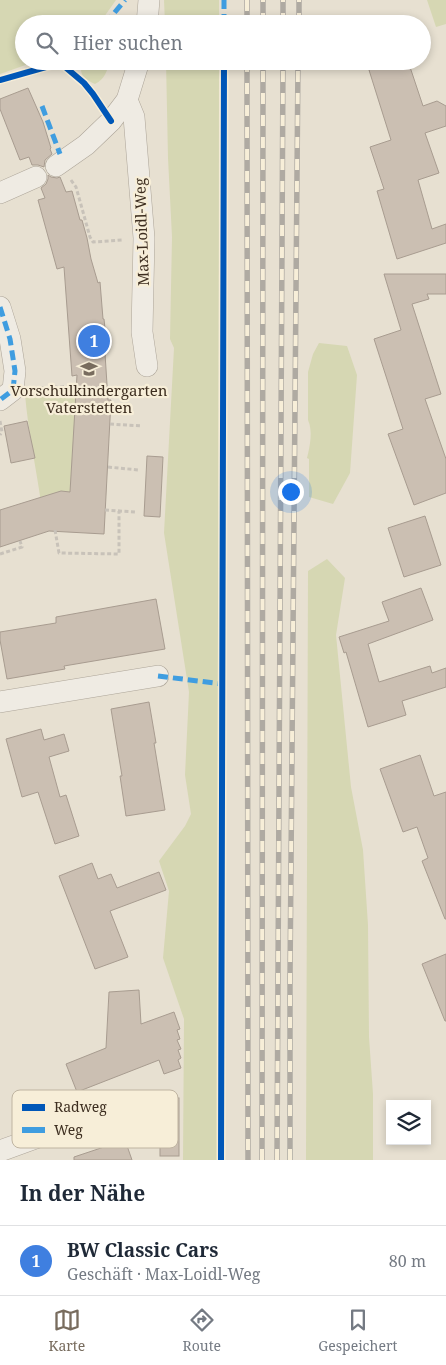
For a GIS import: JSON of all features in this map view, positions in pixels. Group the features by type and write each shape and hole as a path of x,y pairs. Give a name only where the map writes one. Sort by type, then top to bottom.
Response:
{"street":[{"path":"148,15 149,0"},
{"path":"64,173 86,146 111,121 126,100 136,70"},
{"name":"Max-Loidl-Weg","path":"126,100 134,117 144,238 142,332 147,366"},
{"path":"0,193 36,177"},
{"path":"0,307 10,339 15,371 7,395"},
{"path":"0,702 158,676"},
{"path":"0,1151 12,1147"}],"path":[{"path":"64,173 76,187 93,242 144,238"},
{"path":"7,395 77,386"},
{"path":"0,421 2,432 0,435"},
{"path":"110,424 142,426"},
{"path":"108,468 139,470"},
{"path":"105,510 135,512"},
{"path":"55,530 59,553 119,554 119,511"},
{"path":"0,554 22,547 20,541"}],"green space":[{"path":"0,0 116,0 105,15 15,15 15,69 0,74"},
{"path":"164,0 219,0 219,15 165,15"},
{"path":"427,0 446,0 446,24 436,27"},
{"path":"81,70 107,70 95,84 83,76"},
{"path":"166,70 219,70 218,1160 183,1160 184,1019 163,958 169,891 159,861 185,826 191,814 185,775 189,692 164,533 174,348 170,339 172,237"},
{"path":"319,343 347,346 357,375 350,473 333,504 309,497 309,459 307,458 311,434 308,420 308,372 313,354"},
{"path":"77,390 70,495 41,503 25,394"},
{"path":"327,559 345,578 336,635 351,787 363,850 368,925 373,1160 306,1160 308,571"}],"building":[{"path":"369,70 411,70 423,106 437,101 446,106 446,126 425,133 439,173 418,180 432,229 446,224 446,243 397,259 377,191 384,189 370,147 391,140"},
{"path":"28,88 43,122 51,148 52,154 45,160 44,167 32,165 29,157 20,160 0,109 0,99"},
{"path":"48,175 60,177 66,192 72,191 80,220 82,220 98,283 100,282 106,338 104,338 108,400 111,400 104,534 49,531 0,547 0,510 61,491 70,492 77,375 72,376 64,267 57,269 38,200 45,198 41,188 46,184"},
{"path":"384,274 446,274 446,294 427,294 429,299 412,304 441,394 425,399 446,459 446,493 414,505 388,434 403,429 374,339 401,330"},
{"path":"27,421 35,458 11,463 4,426"},
{"path":"147,456 163,457 160,517 144,516"},
{"path":"425,516 441,565 404,577 388,528"},
{"path":"421,588 433,620 368,644 379,682 430,666 432,673 446,668 446,687 402,701 406,715 368,727 346,652 344,653 339,637 389,621 382,602"},
{"path":"156,599 165,649 64,666 65,669 7,679 0,632 56,623 56,617"},
{"path":"149,702 165,810 126,816 120,776 122,776 111,709"},
{"path":"41,729 44,740 64,734 69,751 49,757 60,797 66,795 79,836 55,844 38,792 22,797 6,739"},
{"path":"420,755 434,796 446,792 446,919 422,861 428,858 417,827 403,832 380,769"},
{"path":"92,863 98,879 111,874 117,888 159,872 166,890 110,911 128,957 95,969 59,876"},
{"path":"446,954 446,1021 445,1021 422,964"},
{"path":"139,990 141,1024 174,1012 180,1029 177,1030 180,1039 177,1040 181,1049 178,1050 181,1058 178,1060 181,1068 164,1074 159,1060 82,1090 76,1090 66,1064 106,1048 109,992"},
{"path":"179,1098 179,1156 160,1156 160,1148 178,1148"},
{"path":"101,1148 128,1148 132,1160 74,1160 74,1157"}],"railway":[{"path":"247,0 247,15"},
{"path":"263,0 263,15"},
{"path":"283,0 283,15"},
{"path":"299,0 299,15"},
{"path":"247,70 248,1160"},
{"path":"262,1160 263,70"},
{"path":"277,1160 283,70"},
{"path":"290,1160 298,70"}],"marked path":[{"path":"112,15 125,0"},
{"path":"224,0 224,15"},
{"path":"42,106 60,154"},
{"path":"0,307 10,339 15,371 13,390 0,400"},
{"path":"158,676 222,684"}],"cycle path":[{"path":"0,80 35,70"},
{"path":"69,70 84,83 111,121"},
{"path":"221,1160 224,70"}],"place":[{"name":"BW Classic Cars","path":"94,341"},
{"name":"Vorschulkindergarten Vaterstetten","path":"89,369"}]}
